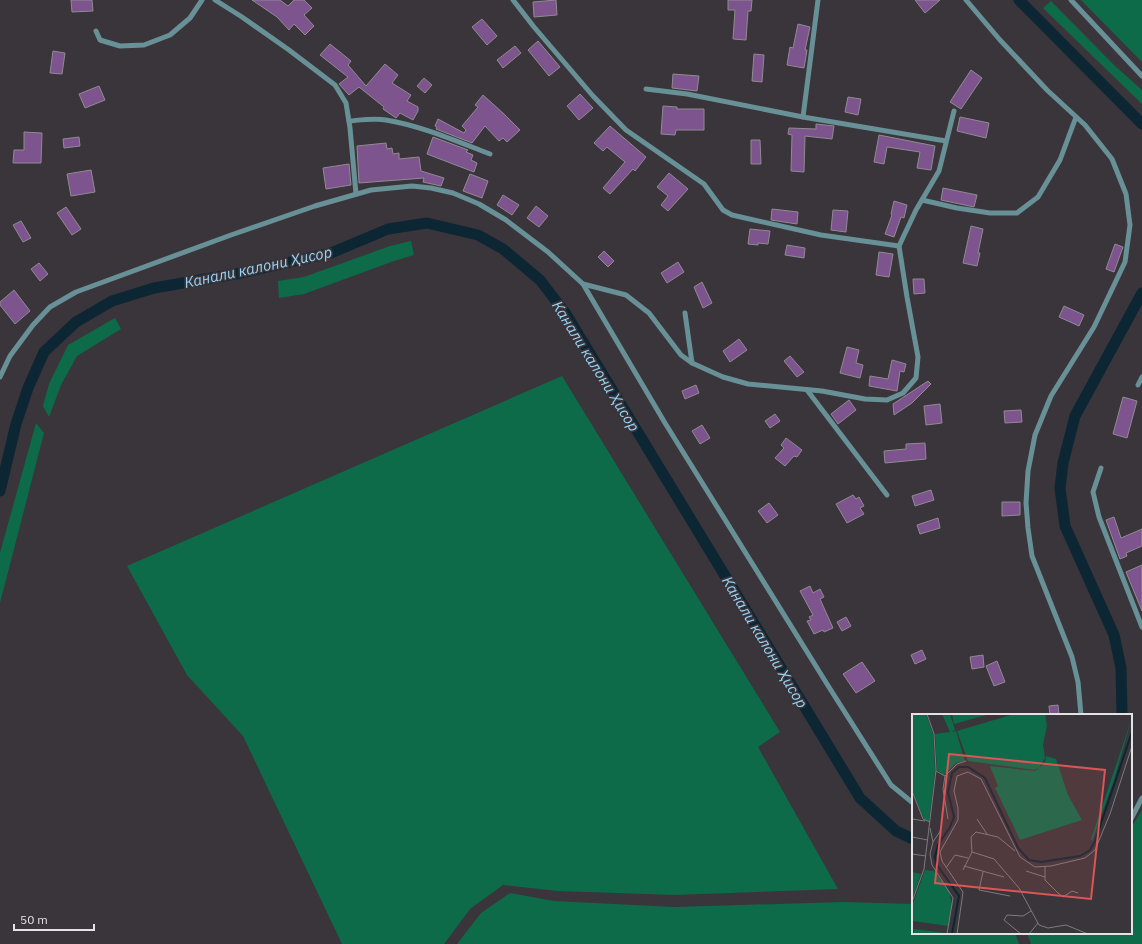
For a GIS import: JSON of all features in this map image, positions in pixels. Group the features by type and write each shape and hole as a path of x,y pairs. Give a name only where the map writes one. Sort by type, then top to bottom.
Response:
{"lane":[{"path":"96,31 100,40 120,46 144,45 170,35 190,18 202,0"},
{"path":"215,0 289,50 334,86 346,103 356,194"},
{"path":"513,0 593,96 626,130 704,184 723,210 732,215 821,235 899,246"},
{"path":"803,117 818,0"},
{"path":"966,0 1000,40 1047,90 1085,125 1112,159 1126,194 1130,225 1125,262 1094,327 1051,396 1035,435 1028,471 1026,503 1032,556 1072,657 1078,682 1082,714"},
{"path":"1071,0 1142,76"},
{"path":"646,90 687,94 803,117 946,141"},
{"path":"583,284 626,295 648,313 681,355 692,363 723,376 748,384 822,391 865,399 887,400 903,393 916,378 918,357 899,246 916,210 939,171 954,111"},
{"path":"922,200 957,208 990,213 1018,213 1038,198 1060,160 1076,117"},
{"path":"349,120 385,120 406,124 436,133 490,154"},
{"path":"0,377 10,356 33,325 50,307 76,292 308,208 371,190 412,186 431,188 452,193 479,204 506,220 548,252 583,284 665,423 891,785 912,802"},
{"path":"685,312 692,363"},
{"path":"1138,385 1142,377"},
{"path":"807,390 887,495"},
{"path":"1100,468 1094,492 1099,517 1142,627"},
{"path":"1132,817 1142,798"}],"green space":[{"path":"1081,0 1142,0 1142,62"},
{"path":"1051,1 1114,65 1142,90 1142,104 1043,8"},
{"path":"411,241 414,255 304,294 279,298 278,281 304,277 390,246"},
{"path":"115,318 121,329 77,356 61,385 49,417 43,406 49,384 68,345"},
{"path":"562,376 780,732 758,747 838,889 674,895 558,891 503,885 470,909 444,944 342,944 243,736 187,675 127,566"},
{"path":"36,423 44,433 0,603 0,553"},
{"path":"1142,810 1142,944 1031,944 1027,934 1132,934 1132,826"},
{"path":"510,893 554,901 674,907 845,902 912,904 912,934 1015,934 1019,944 457,944 481,913"}],"building":[{"path":"71,0 92,0 93,11 72,12"},
{"path":"252,0 280,0 288,6 294,0 304,0 312,8 304,15 314,26 305,35 294,24 289,30 277,17"},
{"path":"556,0 557,15 534,17 533,2"},
{"path":"728,0 752,0 751,11 748,11 746,40 733,39 735,10 728,10"},
{"path":"915,0 940,0 925,13"},
{"path":"482,19 497,36 487,45 472,27"},
{"path":"798,24 810,27 805,50 807,50 804,68 787,65 790,47 793,48"},
{"path":"538,41 560,67 549,76 528,50"},
{"path":"330,44 351,61 348,65 366,86 385,64 398,75 392,83 411,95 407,101 418,107 418,111 413,120 400,113 396,118 383,109 384,107 359,87 349,95 339,84 348,77 320,55"},
{"path":"515,46 521,53 503,68 497,60"},
{"path":"53,51 65,53 62,74 50,73"},
{"path":"754,54 764,55 762,82 752,81"},
{"path":"971,70 982,78 961,109 950,102"},
{"path":"673,74 699,76 697,91 672,88"},
{"path":"424,78 432,85 425,93 417,86"},
{"path":"99,86 105,100 85,108 79,94"},
{"path":"580,94 593,108 579,120 567,106"},
{"path":"483,95 520,130 507,142 503,138 499,141 485,126 472,143 436,129 437,127 435,126 438,119 464,133 466,130 462,126 478,107 475,105"},
{"path":"848,97 861,99 858,115 845,112"},
{"path":"663,106 677,107 677,109 704,109 704,130 676,130 675,135 661,134"},
{"path":"960,117 989,123 986,138 957,131"},
{"path":"816,124 834,126 832,139 805,136 804,172 791,171 792,135 788,134 789,128 816,129"},
{"path":"610,126 646,157 635,171 633,169 610,194 603,188 625,162 607,147 603,151 594,143"},
{"path":"24,132 42,133 41,163 13,163 14,150 24,150"},
{"path":"879,135 935,146 931,170 917,168 920,152 887,147 884,164 874,162"},
{"path":"79,137 80,146 64,148 63,139"},
{"path":"433,137 468,150 466,152 473,155 471,160 477,163 474,172 427,154"},
{"path":"751,140 760,140 761,164 751,164"},
{"path":"386,143 387,149 392,148 393,154 399,153 399,159 419,157 421,171 444,178 441,186 423,182 424,178 359,183 357,146"},
{"path":"349,164 351,185 326,189 323,168"},
{"path":"91,170 95,192 71,196 67,174"},
{"path":"669,173 688,189 668,211 661,205 668,196 657,187"},
{"path":"470,174 488,181 482,198 463,191"},
{"path":"943,188 977,195 974,207 941,200"},
{"path":"503,195 519,205 512,215 497,205"},
{"path":"894,201 907,205 904,218 901,217 894,237 885,234 892,215"},
{"path":"536,206 548,216 539,227 527,218"},
{"path":"66,207 81,229 72,235 57,213"},
{"path":"772,209 798,212 797,224 771,220"},
{"path":"833,210 848,211 846,232 831,230"},
{"path":"21,221 31,238 23,242 13,225"},
{"path":"971,226 983,229 977,266 963,263"},
{"path":"750,229 770,231 768,244 748,244"},
{"path":"1115,244 1123,247 1114,272 1106,269"},
{"path":"787,245 805,248 804,258 785,255"},
{"path":"604,251 614,261 608,267 598,257"},
{"path":"879,252 893,254 889,277 876,275"},
{"path":"678,262 684,272 667,283 661,273"},
{"path":"39,263 48,274 40,281 31,269"},
{"path":"913,279 924,279 925,293 914,294"},
{"path":"702,282 712,303 703,308 694,287"},
{"path":"14,290 30,311 15,324 0,305 0,302"},
{"path":"1064,306 1084,315 1079,326 1059,317"},
{"path":"739,339 747,350 730,362 723,351"},
{"path":"847,347 859,350 856,363 863,365 860,378 840,373"},
{"path":"790,356 804,372 797,377 784,361"},
{"path":"892,360 906,364 904,372 900,371 897,391 869,386 870,376 888,379"},
{"path":"928,381 931,384 912,403 894,415 893,404"},
{"path":"696,385 699,393 685,399 682,391"},
{"path":"1123,397 1137,401 1127,438 1113,434"},
{"path":"849,400 856,410 838,424 831,414"},
{"path":"940,404 942,423 926,425 924,406"},
{"path":"1021,410 1022,422 1005,423 1004,411"},
{"path":"775,414 780,421 770,428 765,421"},
{"path":"702,425 710,438 700,444 692,431"},
{"path":"786,438 802,450 797,457 794,456 785,466 775,458 784,448 781,445"},
{"path":"925,443 926,459 885,463 884,451 906,449 906,444"},
{"path":"931,490 934,500 915,506 912,496"},
{"path":"853,495 856,499 859,497 864,506 860,508 864,514 847,523 836,504"},
{"path":"1002,502 1020,502 1020,515 1002,516"},
{"path":"769,503 778,515 767,523 758,511"},
{"path":"1114,517 1121,538 1142,529 1142,546 1126,553 1127,556 1120,559 1106,520"},
{"path":"938,518 940,528 920,534 917,525"},
{"path":"1142,565 1142,611 1126,572"},
{"path":"810,586 813,593 820,589 824,597 820,599 833,628 814,634 807,621 811,620 809,617 813,615 800,591"},
{"path":"846,617 851,626 842,631 837,622"},
{"path":"922,650 926,659 915,664 911,655"},
{"path":"983,655 984,667 972,669 970,657"},
{"path":"997,661 1005,682 994,686 986,666"},
{"path":"862,662 875,681 856,693 843,674"},
{"path":"1058,705 1059,714 1050,714 1049,706"}],"waterway":[{"name":"Канали калони Ҳисор","path":"1019,0 1142,124"},
{"name":"Канали калони Ҳисор","path":"0,491 16,424 28,388 44,352 76,322 112,301 154,288 241,273 331,253 388,229 427,223 478,235 503,249 540,280 566,314 860,798 896,831 912,839"},
{"name":"Канали калони Ҳисор","path":"1122,714 1121,668 1114,635 1065,526 1060,488 1063,463 1075,416 1142,293"}]}
